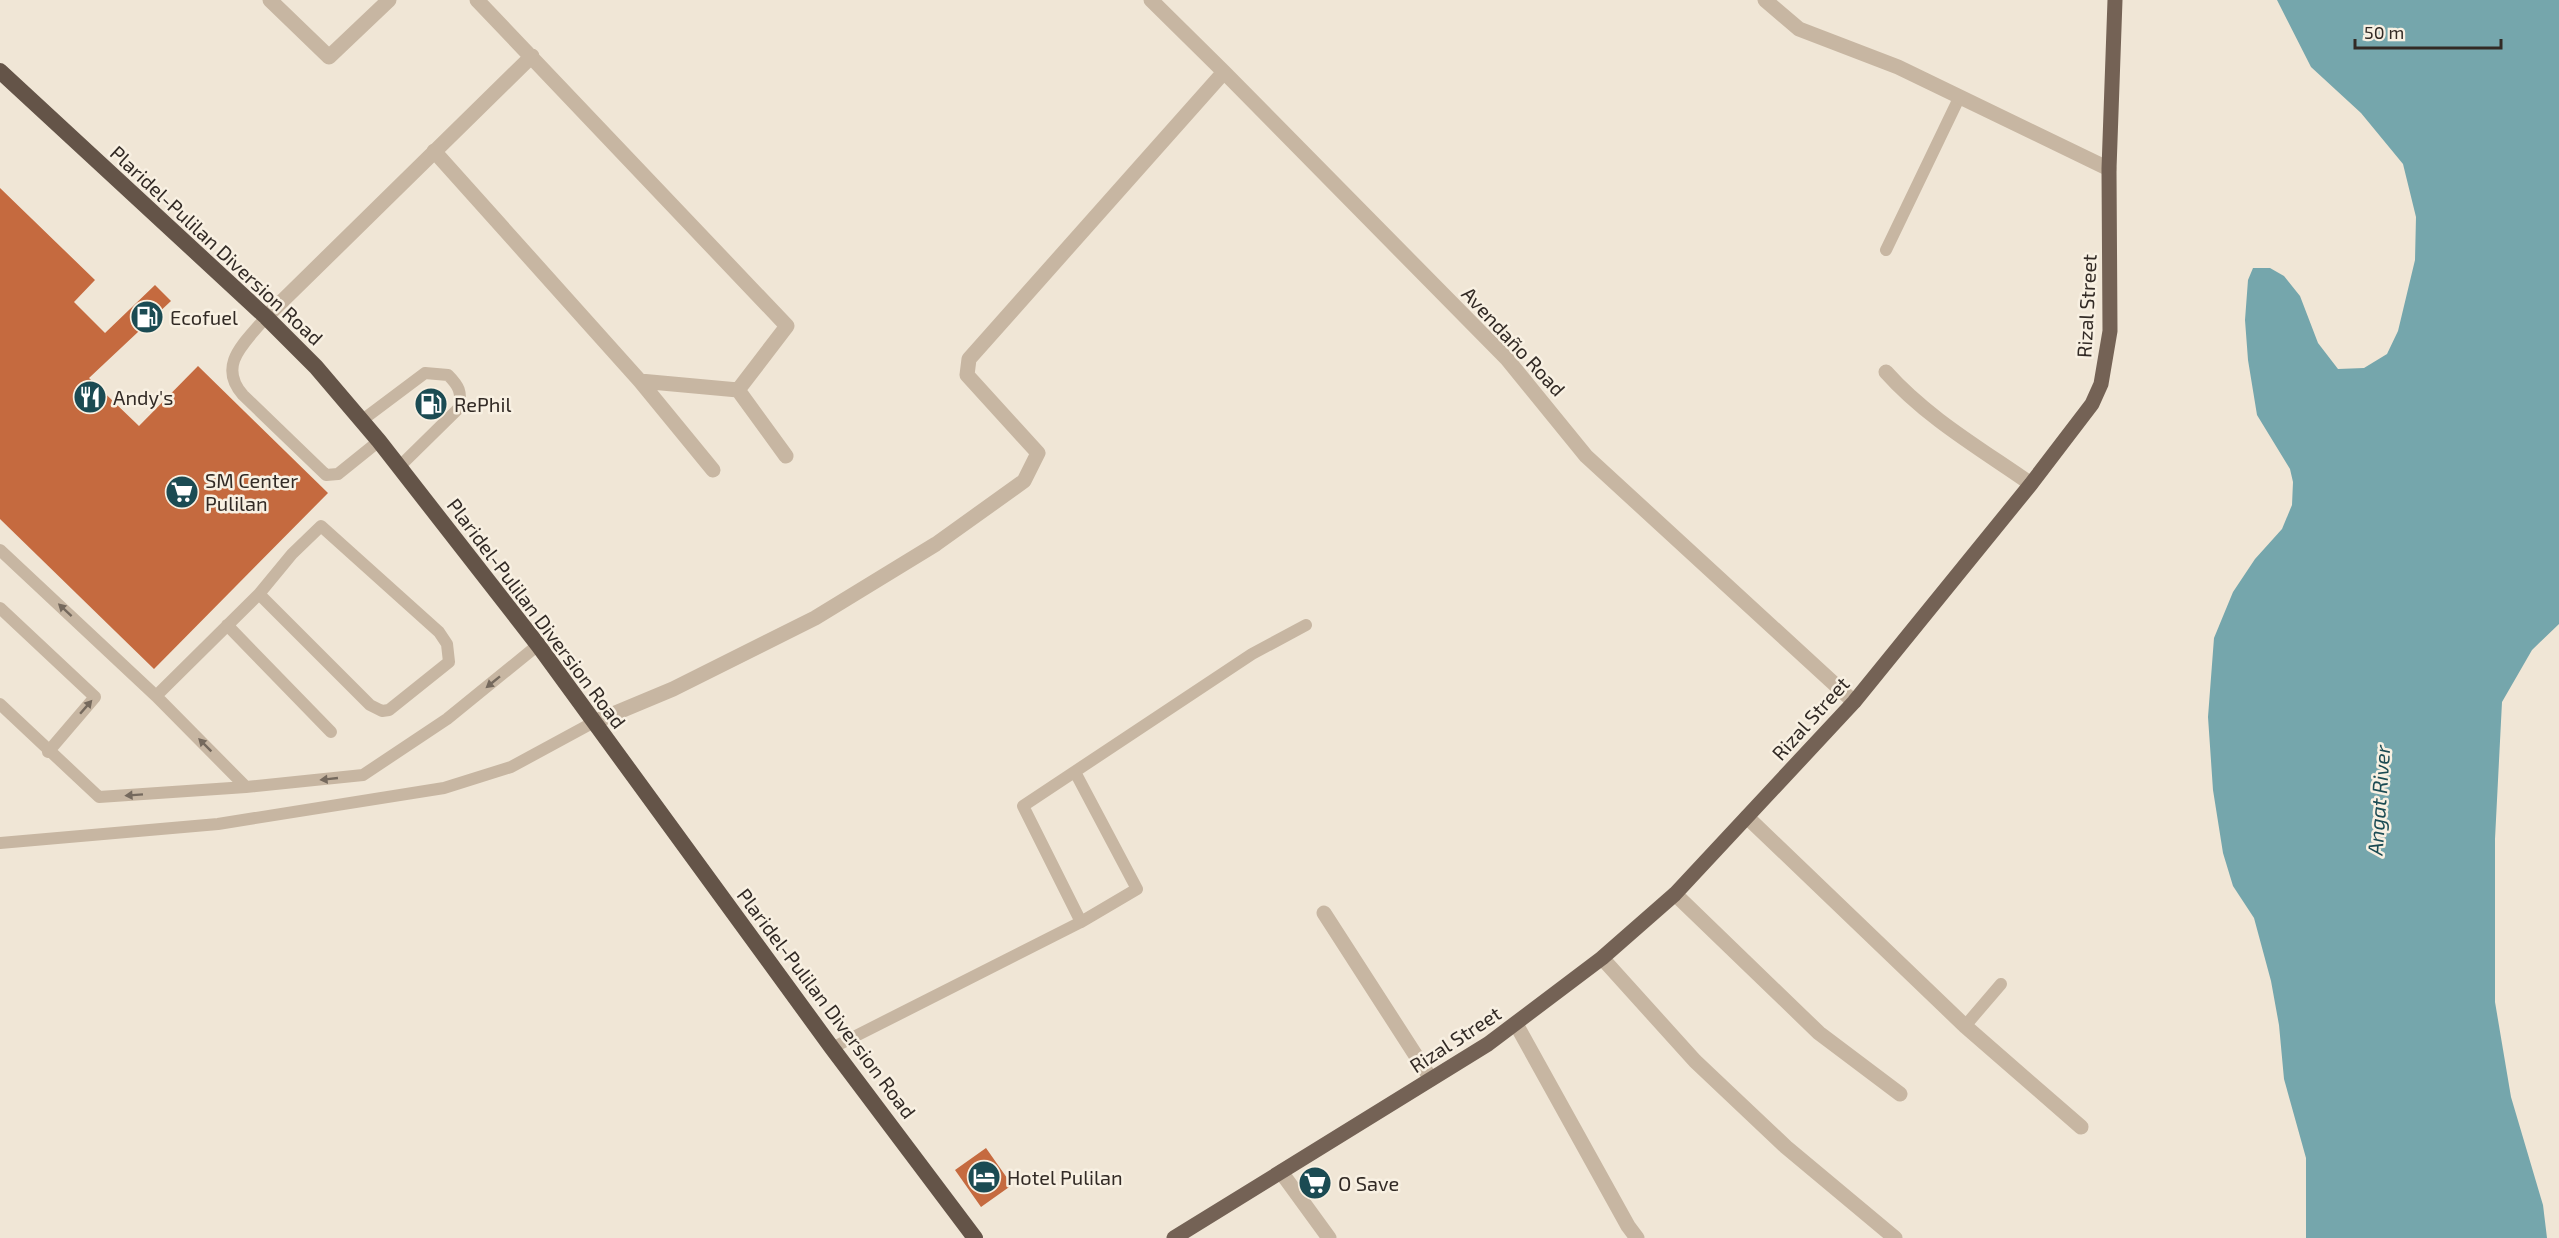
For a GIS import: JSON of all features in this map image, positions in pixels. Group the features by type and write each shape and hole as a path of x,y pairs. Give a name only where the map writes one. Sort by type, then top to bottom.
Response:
{"highway":[{"name":"Plaridel-Pulilan Diversion Road","path":"0,70 266,317 316,368 379,441 538,645 832,1048 975,1238"}],"main road":[{"name":"Rizal Street","path":"1174,1238 1516,1024 1602,958 1675,894 1854,702 2031,484 2092,404 2101,384 2110,331 2109,169 2115,0"}],"street":[{"path":"270,0 329,57 389,0"},
{"path":"477,0 787,326 738,390"},
{"name":"Avendaño Road","path":"1151,0 1507,359 1586,456 1854,702"},
{"path":"1765,0 1799,29 1898,67 2109,169"},
{"path":"266,317 532,56"},
{"path":"594,722 673,689 815,618 936,544 1024,481 1038,453 967,375 969,359 1224,72"},
{"path":"434,151 640,381 713,470"},
{"path":"1886,372 1905,394 1927,412 2031,484"},
{"path":"640,381 738,390 786,456"},
{"path":"1747,817 1965,1026 2081,1127"},
{"path":"1675,894 1819,1033 1900,1094"},
{"path":"1324,913 1431,1079"},
{"path":"1602,958 1695,1061 1786,1147 1895,1238"},
{"path":"1516,1024 1628,1226 1637,1238"},
{"path":"1281,1172 1329,1238"}],"lane":[{"path":"1886,250 1960,96"},
{"path":"266,317 235,356 232,364 231,374 236,387 243,395 326,475 338,474 379,441"},
{"path":"362,421 425,373 448,375 459,386 462,395 459,408 399,467"},
{"path":"156,696 259,594 292,554 321,526 439,632 447,644 449,662 389,710 382,711 370,705 259,594"},
{"path":"0,550 156,696 246,787"},
{"path":"0,608 95,697 48,752"},
{"path":"227,625 331,732"},
{"path":"1081,922 1023,806 1252,654 1306,625"},
{"path":"0,704 48,752 99,797 246,787 363,775 447,719 538,645"},
{"path":"0,843 218,824 444,788 511,767 594,722"},
{"path":"832,1048 1081,922 1137,889 1075,772"},
{"path":"1965,1026 2001,984"}],"water":[{"name":"Angat River","path":"2277,0 2559,0 2559,624 2532,650 2502,702 2495,839 2495,1002 2511,1097 2543,1205 2547,1238 2306,1238 2306,1158 2284,1079 2279,1025 2271,981 2254,918 2233,886 2223,853 2213,790 2208,717 2214,638 2233,592 2255,559 2282,529 2292,505 2293,482 2290,469 2257,415 2248,360 2245,320 2248,280 2253,268 2270,268 2284,276 2300,296 2318,343 2338,369 2364,368 2387,354 2398,331 2415,260 2416,217 2403,164 2361,113 2311,67"}],"building":[{"path":"0,188 95,280 74,302 105,333 155,285 171,301 89,378 139,426 198,366 328,493 154,669 0,519"},
{"name":"Hotel Pulilan","path":"986,1148 1012,1185 981,1207 955,1170"}],"place":[{"name":"Ecofuel","path":"147,317"},
{"name":"Andy's","path":"90,397"},
{"name":"RePhil","path":"431,404"},
{"name":"SM Center Pulilan","path":"182,492"},
{"name":"Hotel Pulilan","path":"984,1177"},
{"name":"O Save","path":"1315,1183"}]}
